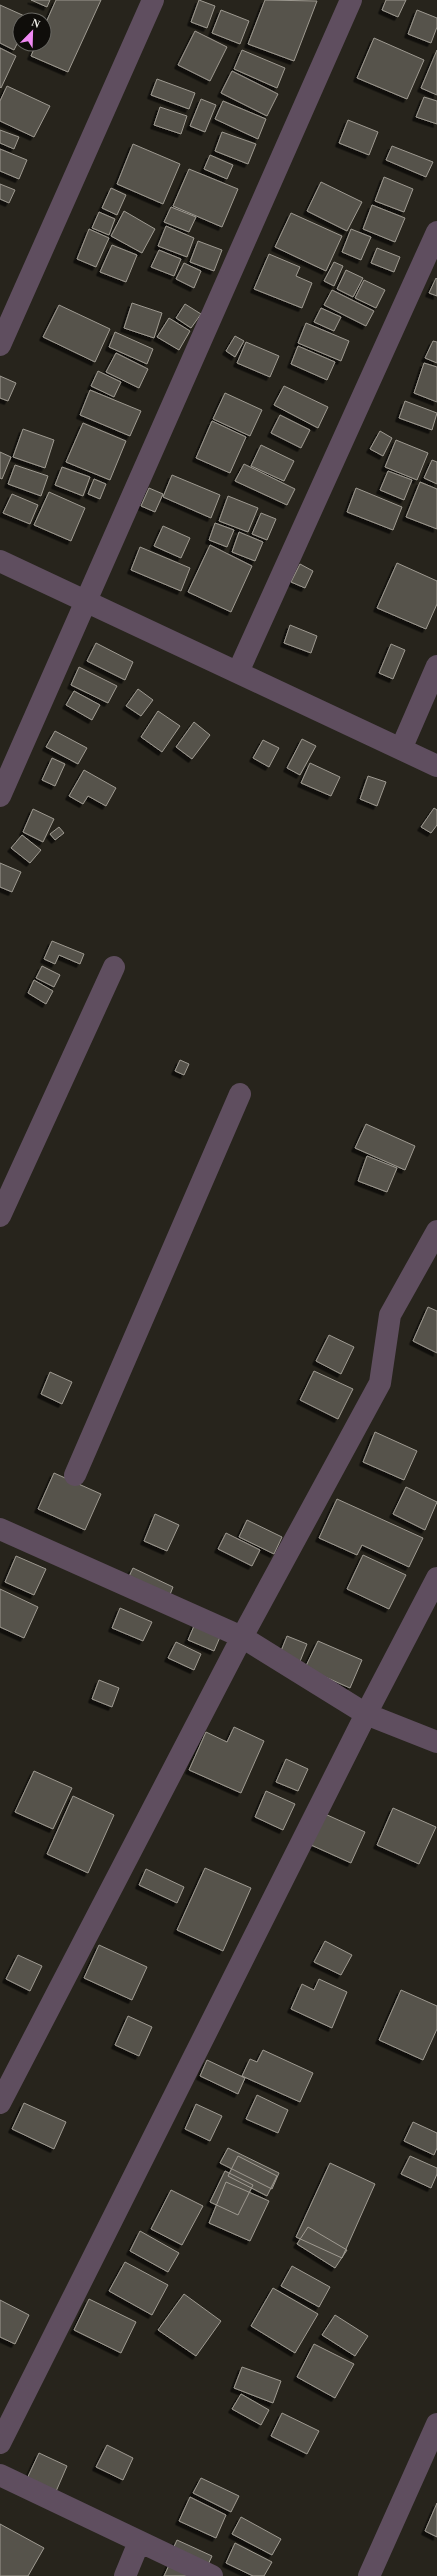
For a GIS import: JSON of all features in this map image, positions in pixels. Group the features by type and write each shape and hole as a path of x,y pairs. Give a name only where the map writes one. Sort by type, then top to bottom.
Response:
{"street":[{"path":"0,345 153,0"},
{"path":"0,796 351,0"},
{"path":"238,672 437,232"},
{"path":"0,561 86,600 437,766"},
{"path":"401,749 437,666"},
{"path":"0,1216 114,967"},
{"path":"75,1475 240,1094"},
{"path":"0,2103 242,1637 380,1383 390,1315 437,1231"},
{"path":"0,1529 242,1637 366,1714 437,1742"},
{"path":"0,2444 366,1714 437,1578"},
{"path":"369,2576 437,2424"},
{"path":"0,2475 212,2576"},
{"path":"125,2576 139,2542"}],"building":[{"path":"31,0 50,0 47,7"},
{"path":"56,0 101,0 68,72 31,56 33,52 52,52 52,12 51,12"},
{"path":"199,0 215,6 207,28 191,22"},
{"path":"265,0 317,1 294,61 248,44"},
{"path":"386,0 406,0 398,17 382,10"},
{"path":"0,5 16,12 12,12 12,49 0,43"},
{"path":"221,10 249,21 240,44 212,33"},
{"path":"417,10 437,18 437,27 431,43 408,34"},
{"path":"195,31 227,47 210,81 178,65"},
{"path":"374,38 424,60 407,99 357,78"},
{"path":"0,48 16,56 1,88 0,87"},
{"path":"242,50 285,68 277,88 234,69"},
{"path":"437,50 437,95 421,88"},
{"path":"232,71 278,94 267,116 221,93"},
{"path":"157,79 195,93 189,109 151,95"},
{"path":"7,86 50,106 34,137 0,121 0,101"},
{"path":"424,97 437,101 437,124 416,117"},
{"path":"201,99 216,105 205,132 190,126"},
{"path":"223,101 266,119 258,139 215,119"},
{"path":"160,107 187,116 181,134 154,125"},
{"path":"348,120 378,132 369,155 339,143"},
{"path":"0,130 19,137 14,149 0,143"},
{"path":"222,132 256,144 248,164 215,151"},
{"path":"133,144 180,164 163,204 117,184"},
{"path":"392,146 433,162 426,177 386,160"},
{"path":"0,149 27,160 19,179 0,171"},
{"path":"210,155 233,165 227,179 204,169"},
{"path":"189,169 238,189 222,227 173,206"},
{"path":"384,177 413,189 404,212 375,201"},
{"path":"321,182 362,202 347,231 307,211"},
{"path":"0,184 15,190 9,203 0,199"},
{"path":"111,188 126,195 117,215 102,208"},
{"path":"372,205 405,218 395,242 363,229"},
{"path":"171,207 196,217 189,232 164,222"},
{"path":"124,211 155,229 142,253 111,236"},
{"path":"99,212 115,219 109,235 92,228"},
{"path":"291,213 342,236 326,271 275,247"},
{"path":"166,226 194,238 187,257 158,246"},
{"path":"89,229 109,238 96,267 77,259"},
{"path":"351,229 371,237 361,260 342,252"},
{"path":"198,241 222,250 214,271 190,262"},
{"path":"112,245 137,255 126,282 100,272"},
{"path":"377,248 400,257 394,272 371,263"},
{"path":"159,250 181,259 174,276 151,267"},
{"path":"269,254 300,267 296,276 312,283 302,308 254,289"},
{"path":"334,262 343,266 334,286 324,281"},
{"path":"184,263 201,271 194,288 176,279"},
{"path":"346,270 363,278 353,297 337,289"},
{"path":"436,278 437,279 437,296 429,293"},
{"path":"364,280 385,290 376,308 355,298"},
{"path":"332,290 374,311 366,326 324,305"},
{"path":"132,303 162,313 154,338 124,328"},
{"path":"185,304 201,314 191,328 176,318"},
{"path":"59,305 110,329 95,362 43,337"},
{"path":"321,308 341,317 334,331 314,322"},
{"path":"169,318 190,331 179,350 157,337"},
{"path":"306,323 349,341 341,361 298,343"},
{"path":"115,332 153,349 147,364 109,347"},
{"path":"235,336 244,341 235,357 226,351"},
{"path":"433,341 437,342 437,363 425,358"},
{"path":"246,342 279,356 270,377 237,363"},
{"path":"298,346 335,362 327,380 291,364"},
{"path":"116,353 148,369 139,388 106,372"},
{"path":"424,363 437,367 437,402 414,393"},
{"path":"98,371 121,382 114,397 91,386"},
{"path":"0,376 16,383 8,401 0,398"},
{"path":"284,386 328,407 318,428 274,405"},
{"path":"90,390 141,411 130,436 80,415"},
{"path":"225,393 262,410 250,436 213,419"},
{"path":"405,401 437,413 432,430 399,418"},
{"path":"280,415 310,430 301,448 271,433"},
{"path":"212,421 246,437 230,473 196,458"},
{"path":"83,423 126,441 110,480 66,462"},
{"path":"23,429 54,440 45,468 13,457"},
{"path":"380,431 392,438 383,456 370,449"},
{"path":"396,440 428,453 417,480 385,467"},
{"path":"261,445 294,461 284,481 251,466"},
{"path":"0,452 11,457 2,479 0,478"},
{"path":"432,460 437,462 437,484 424,478"},
{"path":"244,464 295,489 287,505 235,481"},
{"path":"15,465 48,476 41,496 8,484"},
{"path":"62,467 90,477 83,496 55,485"},
{"path":"388,471 412,480 404,500 380,490"},
{"path":"172,475 220,495 211,518 163,497"},
{"path":"94,479 106,484 100,499 88,494"},
{"path":"420,482 437,489 437,529 406,517"},
{"path":"149,488 163,494 155,512 141,506"},
{"path":"356,488 402,507 393,530 347,512"},
{"path":"49,492 85,508 71,541 34,525"},
{"path":"12,494 38,505 30,524 3,513"},
{"path":"228,496 258,508 248,532 219,521"},
{"path":"261,513 276,519 267,540 252,534"},
{"path":"215,523 234,530 227,547 209,540"},
{"path":"163,526 190,538 181,558 154,546"},
{"path":"239,532 263,542 255,561 232,552"},
{"path":"210,545 252,566 231,612 188,592"},
{"path":"140,547 190,568 181,591 131,570"},
{"path":"397,563 437,581 437,604 426,629 377,608"},
{"path":"300,564 313,571 305,588 291,582"},
{"path":"290,625 317,636 311,653 284,643"},
{"path":"96,643 133,662 125,680 87,661"},
{"path":"391,644 405,650 393,679 379,673"},
{"path":"79,667 117,686 108,703 71,685"},
{"path":"138,689 153,700 141,716 126,706"},
{"path":"74,691 100,705 92,720 66,705"},
{"path":"158,711 180,726 162,752 141,737"},
{"path":"194,722 210,735 192,759 176,747"},
{"path":"55,731 87,748 78,764 46,747"},
{"path":"302,739 316,746 300,775 287,768"},
{"path":"263,740 279,748 269,767 253,758"},
{"path":"52,758 65,764 55,786 42,780"},
{"path":"310,763 340,777 331,796 301,783"},
{"path":"84,770 116,788 106,806 88,796 83,804 69,796"},
{"path":"368,776 386,782 377,806 360,799"},
{"path":"434,808 437,810 437,825 431,833 421,827"},
{"path":"33,809 54,819 43,842 23,832"},
{"path":"59,827 64,833 55,840 50,834"},
{"path":"22,835 41,850 30,863 11,848"},
{"path":"0,863 21,872 12,892 0,887"},
{"path":"52,941 84,954 80,964 59,955 55,964 44,959"},
{"path":"42,966 60,975 54,987 36,978"},
{"path":"34,980 53,991 46,1004 28,993"},
{"path":"180,1060 189,1064 184,1075 175,1071"},
{"path":"366,1124 415,1146 405,1170 355,1148"},
{"path":"367,1156 397,1168 387,1192 358,1181"},
{"path":"428,1307 437,1311 437,1353 413,1341"},
{"path":"329,1335 354,1347 341,1374 316,1361"},
{"path":"314,1371 353,1389 338,1419 300,1400"},
{"path":"50,1372 72,1382 62,1404 41,1394"},
{"path":"375,1432 417,1451 404,1480 363,1462"},
{"path":"54,1473 101,1494 85,1530 38,1509"},
{"path":"406,1487 437,1502 425,1530 393,1514"},
{"path":"337,1499 423,1538 409,1567 362,1545 357,1555 319,1538"},
{"path":"155,1514 179,1525 167,1551 144,1541"},
{"path":"247,1520 282,1537 274,1554 239,1537"},
{"path":"226,1533 260,1550 252,1566 218,1549"},
{"path":"363,1555 406,1575 389,1609 347,1589"},
{"path":"16,1556 46,1569 34,1595 5,1582"},
{"path":"133,1568 173,1587 167,1602 126,1583"},
{"path":"0,1589 38,1607 24,1638 0,1627"},
{"path":"120,1608 152,1622 143,1641 112,1628"},
{"path":"197,1619 223,1630 214,1651 188,1640"},
{"path":"287,1636 307,1644 299,1664 279,1656"},
{"path":"318,1641 362,1660 350,1688 305,1668"},
{"path":"176,1642 201,1654 194,1670 168,1658"},
{"path":"99,1680 119,1688 112,1707 92,1699"},
{"path":"234,1727 264,1741 241,1793 189,1770 206,1732 227,1742"},
{"path":"286,1759 308,1769 298,1791 276,1782"},
{"path":"34,1771 72,1788 53,1829 15,1812"},
{"path":"266,1791 295,1804 283,1830 255,1817"},
{"path":"73,1796 114,1815 88,1873 47,1854"},
{"path":"393,1808 436,1827 419,1864 377,1845"},
{"path":"325,1814 365,1832 351,1863 311,1845"},
{"path":"205,1868 251,1888 223,1951 177,1930"},
{"path":"146,1869 184,1887 177,1903 139,1885"},
{"path":"325,1941 352,1955 341,1975 314,1962"},
{"path":"99,1945 147,1967 132,2000 84,1978"},
{"path":"18,1955 42,1966 30,1991 6,1979"},
{"path":"319,1979 347,1992 332,2028 291,2009 302,1984 314,1990"},
{"path":"401,1990 437,2006 437,2029 423,2060 379,2040"},
{"path":"128,2016 152,2027 139,2056 115,2045"},
{"path":"263,2050 313,2073 300,2102 242,2076 250,2059 257,2062"},
{"path":"207,2060 245,2078 238,2094 200,2076"},
{"path":"257,2095 288,2110 278,2133 246,2119"},
{"path":"24,2103 66,2122 54,2149 12,2129"},
{"path":"196,2104 222,2116 210,2141 185,2129"},
{"path":"413,2122 437,2133 437,2148 434,2155 404,2141"},
{"path":"228,2148 279,2173 272,2189 220,2163"},
{"path":"238,2156 277,2176 267,2196 228,2176"},
{"path":"410,2156 437,2168 437,2174 431,2188 401,2174"},
{"path":"330,2163 375,2184 342,2258 296,2237"},
{"path":"225,2171 253,2185 238,2215 210,2202"},
{"path":"226,2182 269,2201 250,2241 209,2223"},
{"path":"171,2190 203,2206 182,2245 151,2229"},
{"path":"308,2227 347,2250 335,2268 297,2244"},
{"path":"140,2231 179,2253 168,2272 130,2251"},
{"path":"125,2262 168,2285 152,2315 109,2291"},
{"path":"292,2266 330,2287 319,2307 281,2286"},
{"path":"273,2288 318,2314 295,2353 251,2326"},
{"path":"184,2294 221,2321 196,2356 158,2330"},
{"path":"89,2299 136,2322 121,2353 74,2330"},
{"path":"0,2300 29,2315 15,2344 0,2337"},
{"path":"335,2315 368,2336 355,2356 322,2335"},
{"path":"314,2344 354,2364 335,2398 297,2377"},
{"path":"242,2367 281,2381 273,2403 234,2388"},
{"path":"241,2394 269,2410 261,2425 232,2409"},
{"path":"282,2413 319,2431 307,2454 271,2436"},
{"path":"107,2445 133,2458 123,2480 96,2467"},
{"path":"39,2453 67,2466 54,2496 25,2483"},
{"path":"201,2478 239,2496 231,2512 193,2493"},
{"path":"190,2497 226,2515 216,2538 179,2521"},
{"path":"437,2503 437,2537 425,2531"},
{"path":"241,2517 281,2539 272,2555 232,2534"},
{"path":"0,2524 44,2548 28,2576 0,2576"},
{"path":"177,2540 212,2556 207,2567 172,2551"},
{"path":"235,2543 272,2562 264,2576 253,2576 226,2563"},
{"path":"170,2563 196,2576 164,2576"}]}
